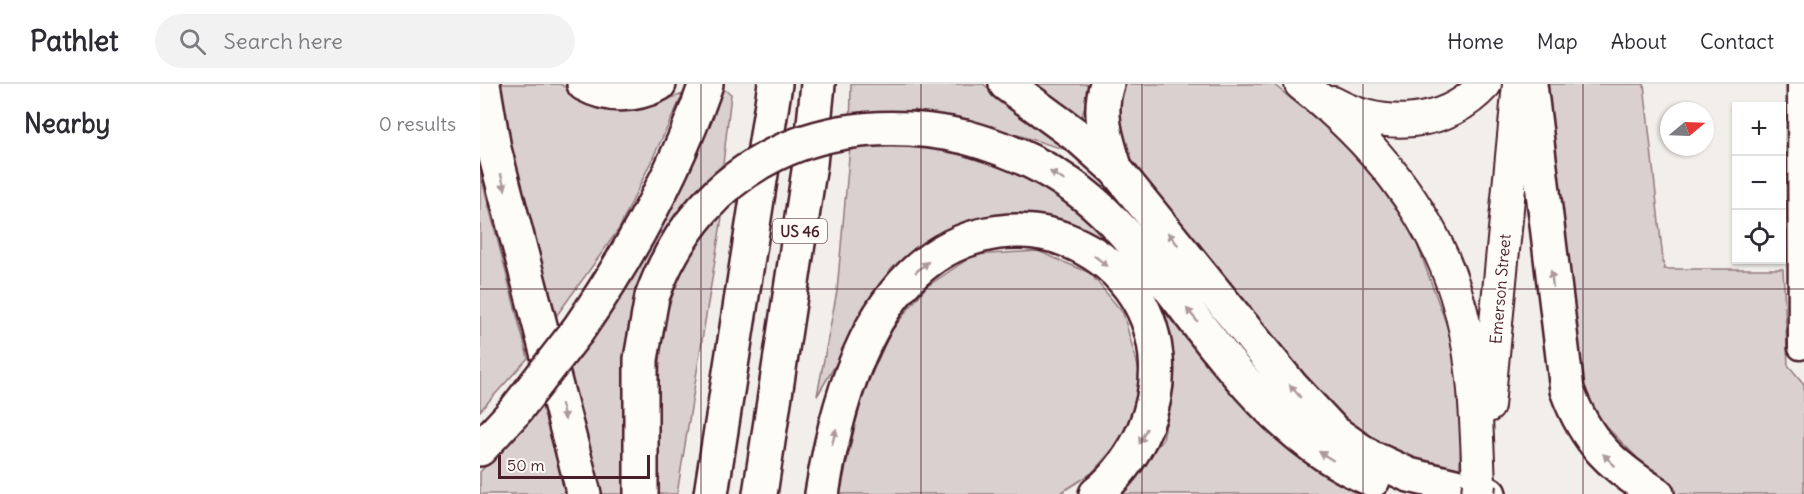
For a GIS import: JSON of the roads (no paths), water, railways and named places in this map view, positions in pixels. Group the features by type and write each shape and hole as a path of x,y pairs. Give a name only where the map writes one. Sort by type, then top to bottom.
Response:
{"highway":[{"path":"483,84 494,149 584,494"},
{"path":"584,84 600,91 624,94 659,84"},
{"path":"480,449 515,411 578,330 622,266 647,221 679,154 706,84"},
{"name":"US 46","path":"711,494 775,84"},
{"name":"US 46","path":"760,494 808,173 818,84"},
{"path":"1005,84 1080,138 1116,170 1291,386 1334,432 1370,457 1409,475 1482,491"},
{"path":"1107,84 1102,111 1105,134 1116,170"},
{"path":"1530,84 1567,390 1579,420 1601,451 1614,465 1657,494"},
{"path":"641,494 641,359 652,297 673,249 704,206 742,173 773,154 808,140 867,129 927,130 965,137 1003,148 1037,164 1071,185 1104,212 1260,397 1301,438 1327,457 1363,476 1418,494"},
{"path":"822,494 832,443 851,379 868,337 889,302 918,270 947,249 991,233 1021,231 1064,239 1103,262 1136,299 1154,344 1158,377 1148,427 1133,455 1111,481 1096,494"}],"main road":[{"path":"1301,84 1358,115 1396,121 1424,119 1450,111 1470,99 1485,84"},
{"path":"1301,84 1371,149 1413,204 1450,275 1466,333 1482,491"},
{"name":"Emerson Street","path":"1482,491 1519,84"}],"street":[{"path":"1799,84 1800,348"}]}
